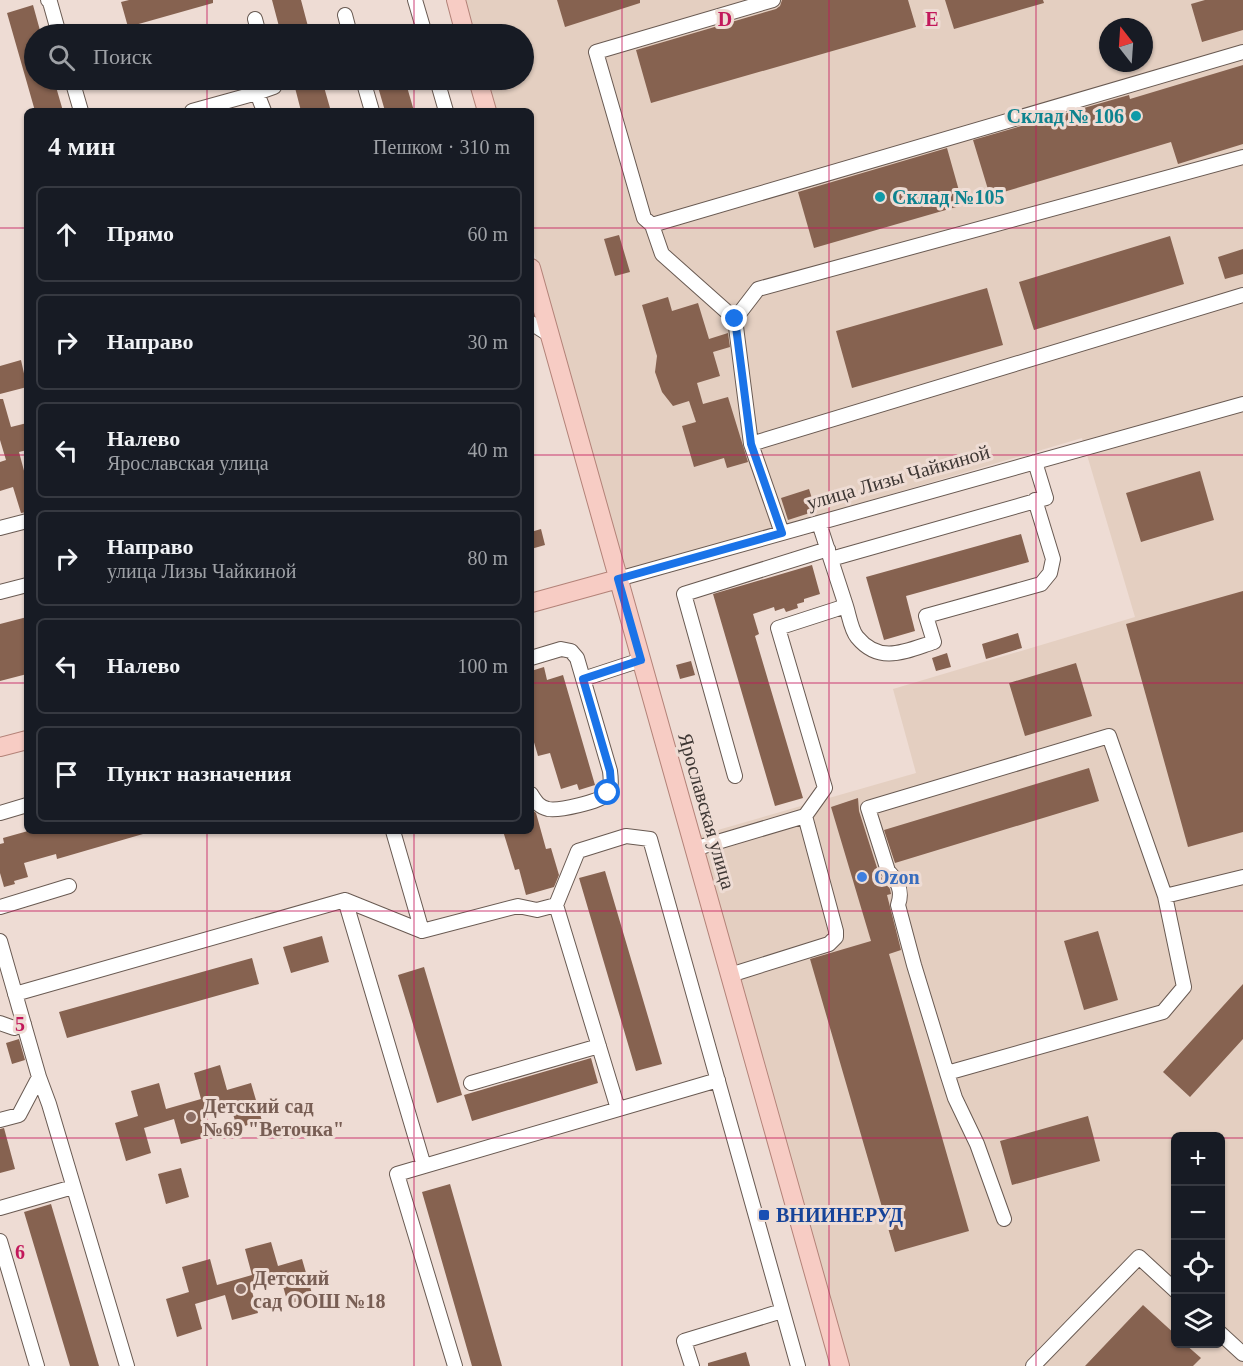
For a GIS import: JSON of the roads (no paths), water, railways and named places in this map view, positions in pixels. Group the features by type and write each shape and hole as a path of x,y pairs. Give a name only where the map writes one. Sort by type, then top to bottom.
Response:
{"main road":[{"path":"456,0 462,24"},
{"path":"481,90 486,108"},
{"name":"Ярославская улица","path":"534,279 840,1366"},
{"name":"улица Лизы Чайкиной","path":"534,602 618,579"},
{"path":"0,747 24,741"}],"street":[{"path":"416,0 422,24"},
{"path":"773,0 596,52 644,218 652,225 662,254 735,319 751,444 782,533"},
{"path":"51,1 57,24"},
{"path":"345,15 347,24"},
{"path":"255,19 256,24"},
{"path":"652,225 1243,52"},
{"path":"75,90 80,108"},
{"path":"203,108 266,90"},
{"path":"366,90 371,108"},
{"path":"441,90 445,108"},
{"path":"258,93 263,108"},
{"path":"735,319 758,289 1243,157"},
{"path":"751,444 1243,295"},
{"path":"534,325 550,335"},
{"name":"улица Лизы Чайкиной","path":"618,579 1243,405"},
{"path":"735,776 684,594 1046,498 1035,462"},
{"path":"819,523 855,636 874,651 894,655 934,642 926,616 1041,584 1050,573 1053,559 1035,500"},
{"path":"0,528 24,522"},
{"path":"0,592 24,586"},
{"path":"694,849 805,816 825,788 778,628 846,606"},
{"path":"534,657 561,650 571,651 577,658 610,771 611,784 608,793 599,799 559,810 548,809 537,804 534,799"},
{"path":"583,679 641,660"},
{"path":"947,1073 1163,1012 1184,987 1165,896 1109,736 868,808 888,871 896,878 901,896 898,905 914,965 947,1073 955,1098 977,1144 1004,1219"},
{"path":"0,813 24,807"},
{"path":"730,975 829,944 836,937 805,816"},
{"path":"394,834 423,931"},
{"path":"618,1109 556,905 578,851 626,836 650,839 798,1366"},
{"path":"1165,896 1243,877"},
{"path":"0,907 69,886"},
{"path":"345,900 424,1166"},
{"path":"15,994 345,900 423,931 518,906 537,910 556,905"},
{"path":"0,941 127,1366"},
{"path":"0,1023 14,1028 24,1024"},
{"path":"471,1083 599,1046"},
{"path":"0,1120 19,1115 39,1077"},
{"path":"454,1366 397,1174 718,1080"},
{"path":"0,1208 73,1187"},
{"path":"0,1241 37,1366"},
{"path":"1034,1366 1139,1257 1171,1286"},
{"path":"692,1366 684,1341 782,1311"},
{"path":"1225,1337 1243,1354"}],"place":[{"name":"Склад № 106","path":"1136,116"},
{"name":"Склад №105","path":"880,197"},
{"name":"Ozon","path":"862,877"},
{"name":"Детский сад №69 \"Веточка\"","path":"191,1117"},
{"name":"ВНИИНЕРУД","path":"764,1215"},
{"name":"Детский сад ООШ №18","path":"241,1289"}]}
